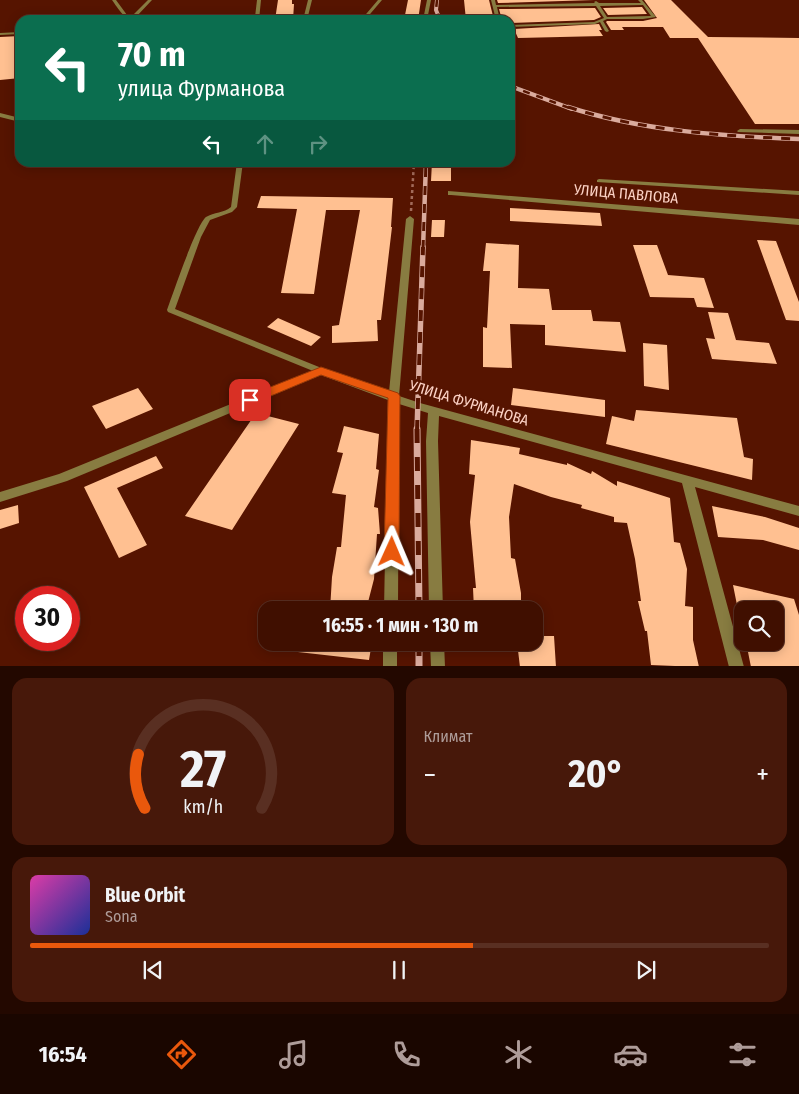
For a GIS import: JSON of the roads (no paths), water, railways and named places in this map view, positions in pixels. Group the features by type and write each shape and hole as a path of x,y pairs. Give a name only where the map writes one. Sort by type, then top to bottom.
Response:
{"street":[{"name":"УЛИЦА ПАВЛОВА","path":"451,193 799,222"},
{"path":"391,601 394,396 410,219"},
{"name":"УЛИЦА ФУРМАНОВА","path":"321,371 434,410 799,511"},
{"path":"0,497 63,478 321,371"},
{"path":"434,410 432,441 436,601"},
{"path":"687,480 737,666"},
{"path":"390,651 390,666"},
{"path":"437,651 438,666"}],"lane":[{"path":"114,0 122,12 128,15"},
{"path":"136,15 150,0"},
{"path":"257,15 259,0"},
{"path":"306,15 310,0"},
{"path":"367,15 380,0"},
{"path":"427,15 429,0"},
{"path":"493,0 497,15"},
{"path":"594,0 606,18"},
{"path":"515,26 595,23 606,18 654,17 640,0"},
{"path":"495,6 644,4"},
{"path":"601,20 608,31"},
{"path":"0,34 15,32"},
{"path":"0,115 15,119"},
{"path":"740,131 799,132"},
{"path":"239,167 234,207 208,220 198,237 170,310 321,371"},
{"path":"599,181 799,193"}],"railway":[{"path":"437,0 436,10 438,15"},
{"path":"515,88 572,109"},
{"path":"568,107 624,122 653,127 712,134 799,139"},
{"path":"423,249 426,167"},
{"path":"417,430 423,247"},
{"path":"417,430 419,601"},
{"path":"419,651 419,666"}]}
